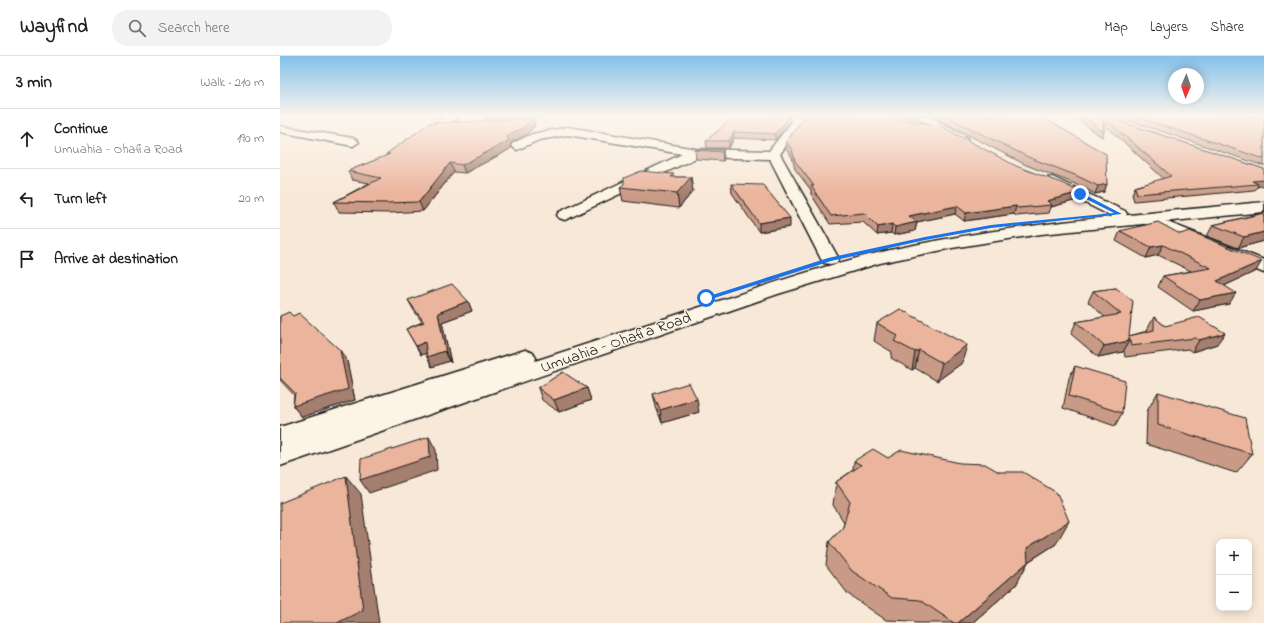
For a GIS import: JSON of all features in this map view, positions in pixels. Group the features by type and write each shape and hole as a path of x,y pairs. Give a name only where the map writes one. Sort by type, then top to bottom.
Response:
{"main road":[{"path":"517,146 524,142"},
{"path":"644,142 696,153 773,155 776,157 830,259"},
{"path":"773,155 782,142"},
{"path":"968,142 974,146"},
{"path":"565,216 696,153"},
{"path":"1040,177 1067,187 1119,214"},
{"name":"Umuahia - Ohafia Road","path":"280,455 754,290 830,259 991,227 1264,197"},
{"name":"Umuahia - Ohafia Road","path":"280,437 754,290 915,250 1036,230 1264,207"},
{"path":"1147,219 1264,267"}],"building":[{"path":"402,142 505,142 462,165 450,163 419,202 334,202 381,178 348,171 390,154 386,154"},
{"path":"786,142 972,142 1016,166 1064,184 1080,192 1047,201 1052,205 1018,208 1016,206 966,213 957,206 909,216 917,222 895,227 892,224 878,227 864,213 831,216 811,186 814,186 795,161 792,150"},
{"path":"999,142 1086,142 1106,154 1107,184 1098,186 1075,175 1028,157"},
{"path":"1132,142 1184,142 1264,169 1264,180 1252,181 1258,184 1137,194 1135,187 1171,176"},
{"path":"1214,142 1264,142 1264,159"},
{"path":"695,150 723,150 722,152"},
{"path":"641,171 674,174 671,177 691,177 677,193 620,187 624,184 624,178"},
{"path":"731,184 763,185 790,218 759,223"},
{"path":"1264,213 1264,232 1244,237 1213,225"},
{"path":"1158,222 1180,234 1190,231 1262,261 1217,281 1236,293 1200,300 1163,276 1211,268 1163,245 1151,247 1120,231"},
{"path":"452,284 468,301 438,313 446,353 444,351 427,357 425,342 416,346 406,329 424,322 408,300"},
{"path":"1116,288 1133,301 1129,336 1154,330 1154,317 1165,326 1199,317 1225,333 1199,340 1195,338 1131,346 1129,337 1129,341 1104,346 1076,322 1121,314 1093,291"},
{"path":"900,309 967,345 942,363 919,350 915,352 894,341 898,336 877,323"},
{"path":"289,312 293,316 299,313 340,350 348,389 293,406 295,393 280,378 280,316"},
{"path":"1075,366 1125,381 1122,413 1069,396"},
{"path":"563,372 587,388 554,400 538,388"},
{"path":"689,383 697,399 660,410 653,394"},
{"path":"1158,392 1245,418 1252,454 1158,425"},
{"path":"429,437 430,457 360,480 361,459"},
{"path":"873,449 888,458 901,450 960,463 985,464 999,472 1023,472 1057,493 1069,521 1027,548 1028,562 958,623 954,623 920,600 892,598 852,571 829,542 843,527 850,502 836,482 861,465 854,461"},
{"path":"346,476 363,610 337,623 280,623 280,503"}],"route":[{"path":"706,298 830,259 925,239 991,227 1119,214 1080,194"}]}
